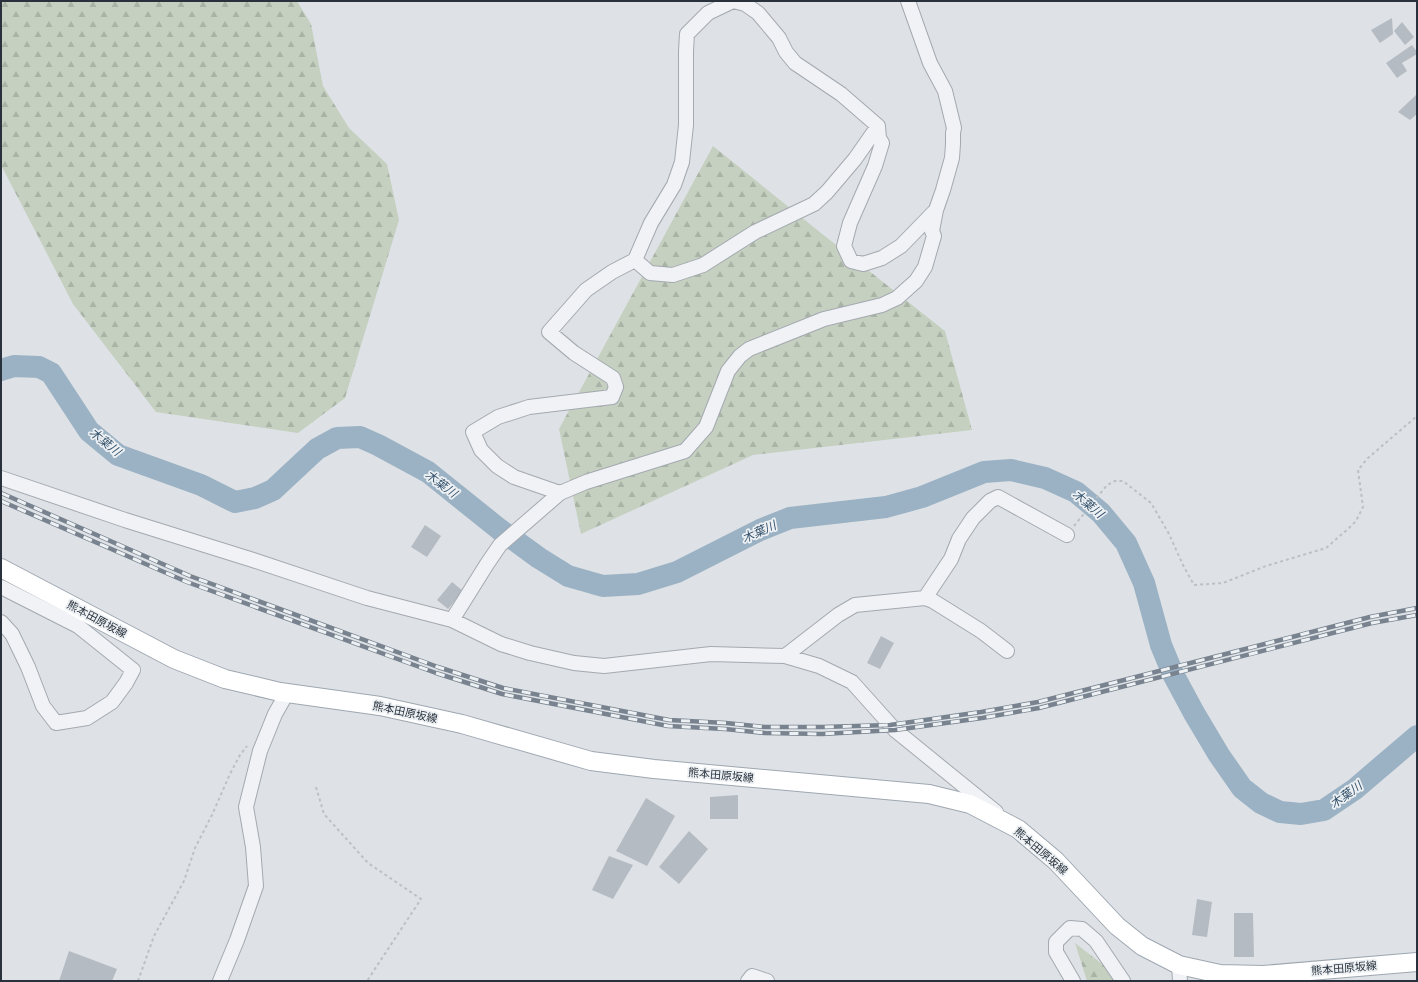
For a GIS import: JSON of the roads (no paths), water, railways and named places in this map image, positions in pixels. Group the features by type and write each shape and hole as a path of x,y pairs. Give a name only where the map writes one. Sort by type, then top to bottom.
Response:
{"main road":[{"name":"熊本田原坂線","path":"1,568 174,659 226,679 287,693 380,706 462,724 592,761 654,770 929,794 970,804 1018,829 1056,861 1117,926 1180,973 1263,975 1417,962"}],"street":[{"path":"560,493 514,477 497,466 481,450 473,432 498,417 529,408 612,397 616,387 613,378 574,354 549,332 586,290 612,272 634,260 651,223 674,185 682,162 686,126 687,34 708,13 732,1 745,4 758,13 779,38 786,52 795,63 841,94 878,126 879,138 882,143 876,166 850,223 844,246 851,261 863,264 882,258 901,246 936,210"},
{"path":"452,620 500,545 560,493 586,482 685,452 706,427 728,371 740,356 749,348 824,319 882,304 898,298 916,281 925,267 934,236 932,231 936,210 952,158 954,128 945,91 930,64 908,1"},
{"path":"634,260 650,273 674,275 703,265 755,232 814,204 827,192 855,159 878,126"},
{"path":"1,478 125,520 367,598 452,620 501,644 530,653 574,663 604,666 711,654 785,656 819,666 852,682 895,730 1018,829"},
{"path":"925,598 951,559 960,539 973,518 990,501 998,497 1067,535"},
{"path":"1,587 78,626 133,670 126,683 112,702 87,718 56,723 43,706 28,667 12,634 1,622"},
{"path":"785,656 838,615 855,605 925,598 933,601 981,631 1007,651"},
{"path":"220,981 256,886 253,847 246,807 260,751 275,714 287,693"},
{"path":"1073,981 1056,952 1056,942 1070,928 1082,929 1096,941 1123,981"},
{"path":"748,981 752,976 767,981"}],"waterway":[{"name":"木葉川","path":"1,370 14,366 39,367 51,373 89,431 118,455 201,485 235,502 255,498 273,490 317,449 337,438 360,437 428,472 499,529 539,558 568,576 603,586 638,584 677,572 760,530 790,518 886,507 922,497 984,472 1011,470 1045,478 1076,492 1101,513 1126,543 1144,583 1161,645 1173,674 1219,755 1242,788 1261,803 1280,812 1301,814 1324,810 1355,789 1417,736"}],"railway":[{"path":"1,493 190,576 438,667 503,688 669,720 765,727 822,727 890,725 981,712 1038,702 1370,617 1417,608"},
{"path":"1,501 187,582 436,673 502,694 668,726 765,733 822,734 895,730 982,718 1039,708 1372,623 1417,615"}]}
